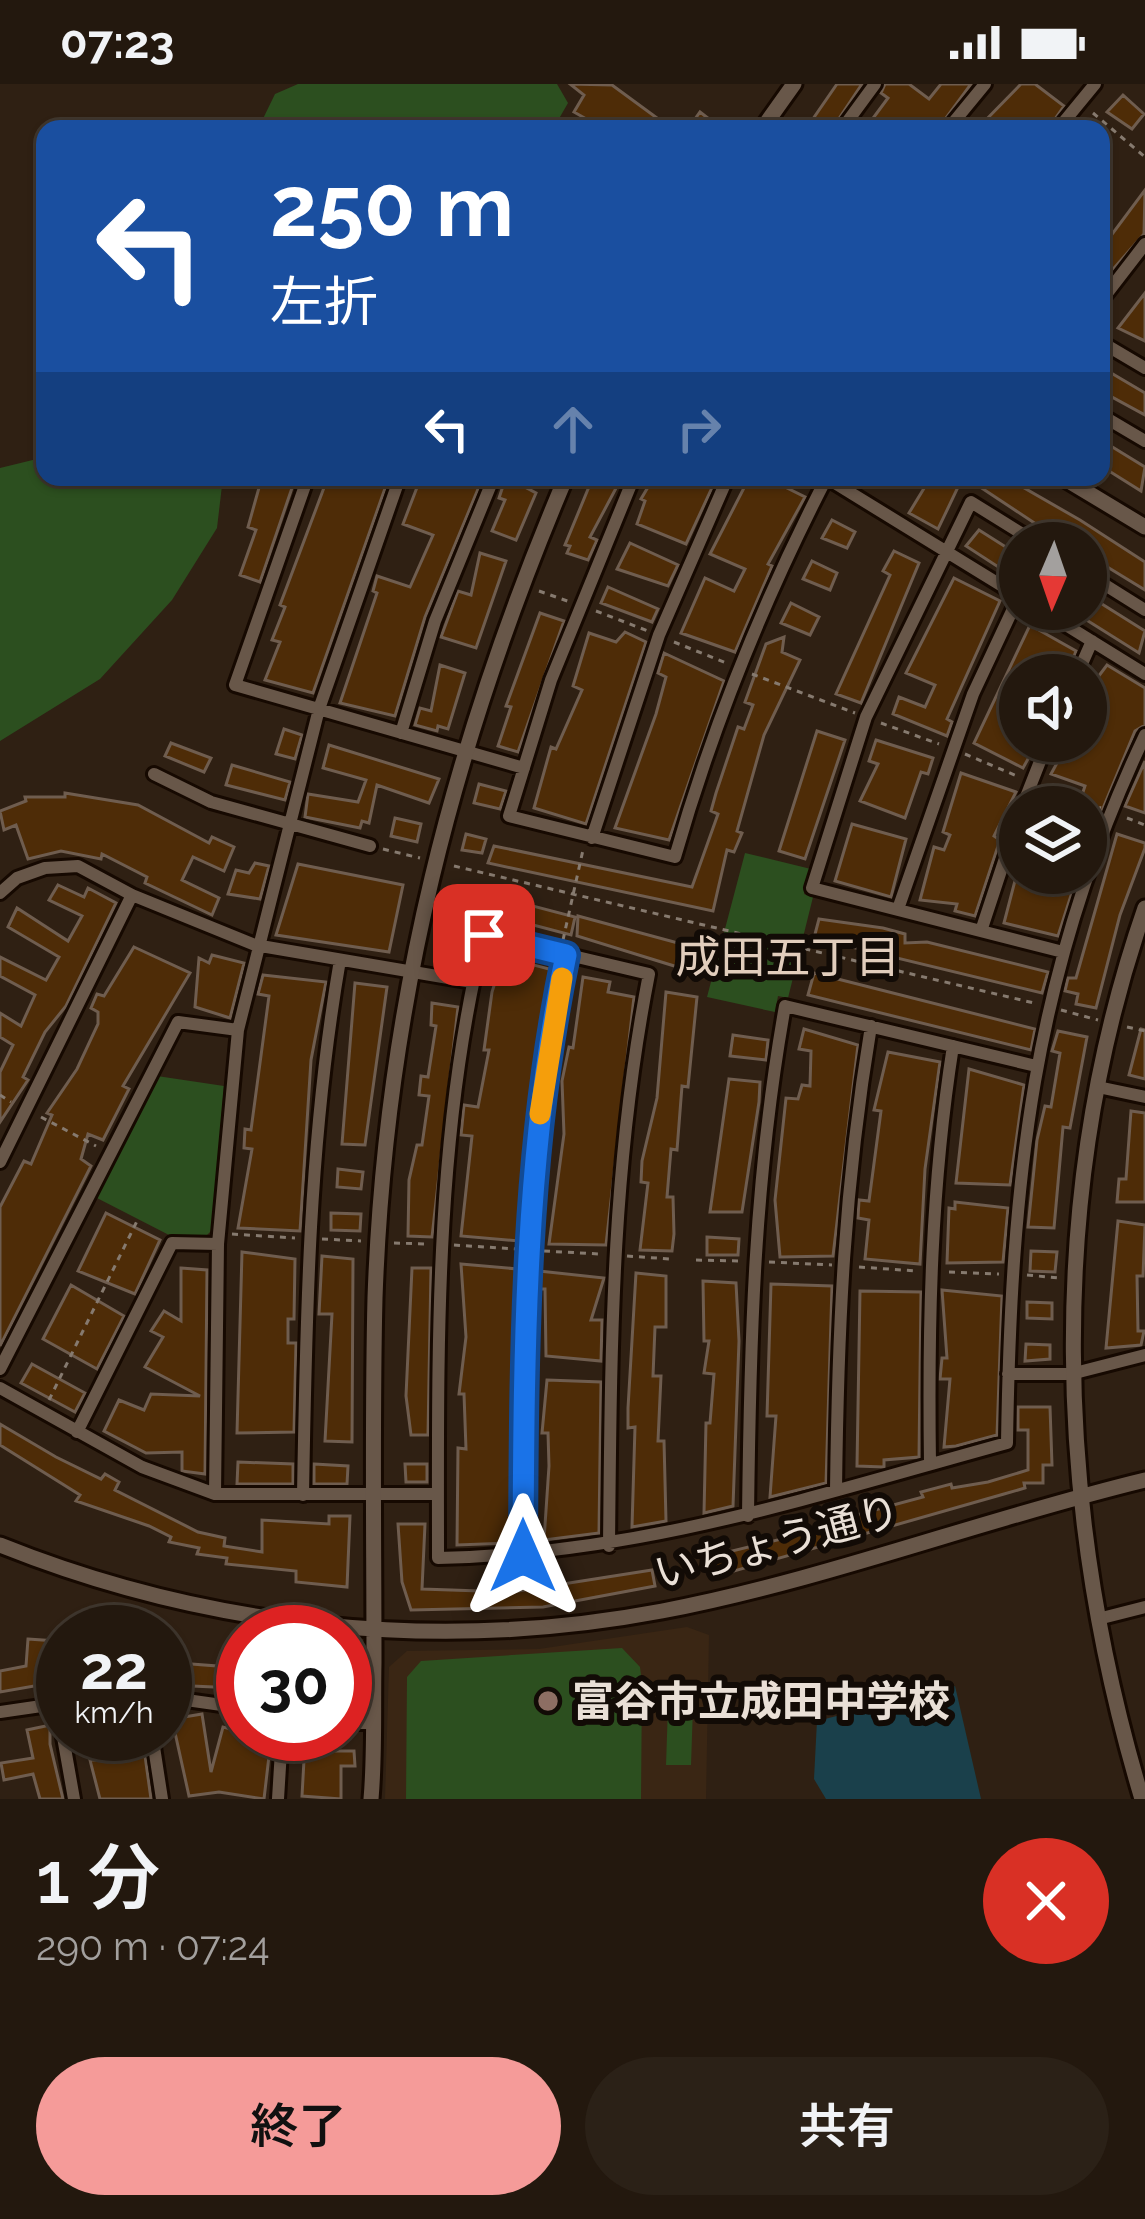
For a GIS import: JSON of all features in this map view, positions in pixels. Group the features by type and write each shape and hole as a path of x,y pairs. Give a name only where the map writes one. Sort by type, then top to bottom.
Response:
{"street":[{"path":"768,120 794,84"},
{"path":"849,120 875,84"},
{"path":"955,120 985,84"},
{"path":"1065,120 1095,84"},
{"path":"1110,290 1145,244"},
{"path":"1110,347 1145,368"},
{"path":"1110,420 1145,441"},
{"path":"305,486 235,685 524,768"},
{"path":"215,1494 218,1238 238,1030 255,945 319,709 397,486"},
{"path":"401,733 435,621 490,486"},
{"path":"371,1799 378,1242 409,972 463,751 520,584 562,486"},
{"path":"630,486 580,605 509,816 675,857 738,668 779,569 821,486"},
{"path":"589,837 658,635 724,486"},
{"path":"841,486 999,583"},
{"path":"1077,486 1145,526"},
{"path":"1003,522 971,502 944,549 866,717 812,888 1063,952"},
{"path":"1107,586 1145,610"},
{"path":"898,909 952,749 1005,630"},
{"path":"1075,630 1145,674"},
{"path":"1086,654 1092,640"},
{"path":"609,1546 611,1252 632,1061 649,974 484,935 472,982 443,1244 438,1558 523,1556 609,1546 748,1516 1007,1443 1010,1274 1022,1140 1036,1066 1063,952 1109,812 1145,735"},
{"path":"1028,786 1039,762"},
{"path":"154,774 211,802 370,846"},
{"path":"0,893 17,878 45,868 78,866 131,895 255,945 472,982"},
{"path":"981,931 999,877"},
{"path":"0,1162 131,895"},
{"path":"1142,1799 1098,1619 1071,1374 1076,1246 1098,1087 1128,958 1145,908"},
{"path":"523,1556 526,1250 563,954"},
{"path":"1128,958 1145,963"},
{"path":"303,1495 307,1238 315,1123 340,960"},
{"path":"748,1516 751,1261 764,1118 784,1006 1036,1066"},
{"path":"0,1369 178,1022 238,1030"},
{"path":"836,1490 839,1265 850,1147 871,1026"},
{"path":"930,1464 928,1272 935,1158 953,1046"},
{"path":"1098,1087 1145,1097"},
{"path":"77,1432 172,1244 218,1238"},
{"path":"1008,1374 1071,1374 1145,1355"},
{"path":"0,1388 142,1467 215,1494 438,1494"},
{"name":"いちょう通り","path":"0,1545 184,1603 374,1630 548,1628 665,1610 1145,1480"},
{"path":"1098,1619 1145,1607"},
{"path":"0,1712 36,1707"},
{"path":"68,1761 74,1799"},
{"path":"156,1761 162,1799"},
{"path":"278,1799 280,1761"}],"path":[{"path":"1079,102 1101,120"},
{"path":"1110,128 1145,157"},
{"path":"532,589 1145,825"},
{"path":"563,954 572,893 589,837"},
{"path":"370,846 420,858"},
{"path":"447,864 1099,1020"},
{"path":"1126,1027 1145,1031"},
{"path":"0,1095 109,1153"},
{"path":"43,1413 138,1220"},
{"path":"218,1238 364,1241"},
{"path":"1010,1274 1059,1278"}],"shaded area":[{"name":"富谷市立成田中学校","path":"687,1627 709,1635 706,1799 385,1799 389,1667 407,1651 539,1649"}],"green space":[{"path":"298,84 557,84 568,103 558,120 262,120 275,94"},
{"path":"36,459 36,486 222,486 217,528 172,600 100,679 0,741 0,468"},
{"path":"745,853 811,869 804,894 813,897 788,998 778,996 775,1012 707,997"},
{"path":"157,1076 224,1086 212,1230 205,1237 169,1235 95,1197"},
{"name":"富谷市立成田中学校","path":"622,1648 640,1667 641,1799 406,1799 407,1677 421,1661"},
{"path":"668,1706 693,1707 691,1765 666,1765"}],"water":[{"path":"955,1686 981,1799 826,1799 814,1779 817,1721"}],"building":[{"path":"570,84 612,85 660,120 588,120 574,112 584,95"},
{"path":"837,84 862,84 838,120 812,120"},
{"path":"885,84 909,84 929,99 941,84 971,84 945,120 872,120 888,98 881,93"},
{"path":"1021,84 1035,84 1064,106 1054,120 986,120"},
{"path":"1123,95 1144,114 1132,129 1107,112"},
{"path":"1145,190 1144,234 1110,273 1110,237"},
{"path":"1145,293 1145,341 1118,328"},
{"path":"1110,372 1145,393 1145,415 1110,396"},
{"path":"1110,446 1145,467 1141,491 1110,472"},
{"path":"259,486 293,486 260,582 240,575 256,530 248,527"},
{"path":"325,486 386,486 313,693 265,680 280,642 272,640 285,607 280,605"},
{"path":"418,486 479,486 425,617 395,716 340,703 377,593 373,591 377,576 410,587 433,535 403,524"},
{"path":"503,486 523,486 536,493 516,540 492,531 505,500 499,498"},
{"path":"589,486 617,486 590,537 597,540 588,560 567,553 570,546 565,545"},
{"path":"649,486 713,486 686,544 637,524 645,501 641,499"},
{"path":"745,486 783,486 805,497 768,564 772,566 735,652 681,633 705,578 734,591 745,569 710,554"},
{"path":"925,486 959,486 938,529 909,513"},
{"path":"979,486 1021,486 1083,522 1033,522"},
{"path":"832,520 855,532 847,548 822,538"},
{"path":"979,530 999,543 999,567 966,546"},
{"path":"1107,537 1145,562 1145,590 1107,567"},
{"path":"630,543 678,565 668,586 617,569"},
{"path":"894,551 919,563 861,703 836,694 890,575 883,571"},
{"path":"480,553 506,561 476,648 441,637 458,591 471,595"},
{"path":"812,561 837,573 830,590 803,579"},
{"path":"954,578 999,600 947,719 952,722 947,736 893,714 899,697 925,707 935,685 906,673"},
{"path":"608,587 658,609 652,622 601,603"},
{"path":"791,603 819,617 810,635 781,623"},
{"path":"1107,607 1145,631 1139,653 1102,630 1107,630"},
{"path":"540,613 564,621 518,752 498,746 511,707 506,706"},
{"path":"1028,630 1039,630 1076,651 1075,654 1016,654"},
{"path":"625,632 646,642 586,824 534,808 551,747 556,749 582,690 573,686 589,633 616,642"},
{"path":"784,637 782,652 800,660 764,735 737,831 742,833 734,852 727,850 713,911 488,863 494,846 692,887 718,814 711,811 738,727 744,729 753,705 745,702 766,644"},
{"path":"664,653 724,681 669,840 615,828 656,714 666,677 658,673"},
{"path":"440,665 465,673 448,729 438,726 437,731 415,725 420,708 431,711"},
{"path":"1107,665 1145,688 1145,725 1135,731 1107,799 1107,786 1085,786 1051,774 1058,762 1107,762"},
{"path":"999,690 999,756 974,743"},
{"path":"284,729 302,735 295,759 276,754"},
{"path":"817,731 845,740 805,859 779,851"},
{"path":"876,740 933,758 928,774 921,772 905,818 860,801 878,764 869,761"},
{"path":"171,743 211,758 204,772 165,756"},
{"path":"329,745 439,779 429,803 377,785 369,823 362,821 360,828 305,817 308,794 358,802 366,780 323,768"},
{"path":"1145,761 1145,813 1125,806"},
{"path":"232,765 290,782 285,800 226,785"},
{"path":"961,773 999,786 999,826 994,836 999,843 975,916 955,911 957,904 920,900 934,847 944,850 950,835 943,832"},
{"path":"479,784 506,791 500,809 474,803"},
{"path":"65,793 138,805 209,843 212,837 234,847 224,871 193,857 182,880 219,898 212,915 145,883 147,877 102,854 101,859 61,851 28,859 16,825 4,830 0,811 26,801 25,797 65,797"},
{"path":"395,818 421,824 417,842 391,836"},
{"path":"852,824 906,839 891,897 835,881"},
{"path":"466,834 486,839 482,853 462,850"},
{"path":"1117,834 1145,843 1096,1008 1076,1004 1078,994 1065,991 1068,978 1076,978 1100,894 1107,894 1107,869"},
{"path":"255,863 269,866 260,899 228,894 236,870 249,873"},
{"path":"298,864 403,885 389,952 276,935"},
{"path":"58,885 84,897 88,888 116,903 66,1006 45,1032 23,1077 28,1080 0,1122 0,1072 13,1045 0,1037 0,1013 21,1026 35,995 0,976 0,957 46,980 59,957 8,927 17,908 68,941 82,916 49,900"},
{"path":"1012,894 1071,894 1058,936 1004,923"},
{"path":"459,895 501,904 502,898 575,917 571,935 484,912 482,924 473,922 465,969 442,966"},
{"path":"578,916 704,950 697,973 577,936"},
{"path":"819,919 883,928 905,934 905,943 927,942 1048,972 1042,993 814,938"},
{"path":"134,947 190,973 123,1086 129,1089 103,1140 88,1134 81,1159 91,1166 0,1346 0,1207 24,1161 31,1164 52,1115 47,1113 77,1069 98,1024 98,1012 91,1008 97,994 104,996"},
{"path":"212,955 244,963 230,1018 195,1007 199,958 209,963"},
{"path":"503,957 553,970 534,1077 519,1241 461,1236 472,1136 461,1135 464,1105 478,1107 489,1050 484,1050 492,992"},
{"path":"814,973 1035,1029 1031,1050 808,995"},
{"path":"263,975 326,982 311,1060 300,1231 238,1228 252,1149 244,1148 245,1129 251,1130 269,996 258,994"},
{"path":"583,977 610,982 608,992 634,997 606,1245 549,1244 564,1134 562,1081 569,1047 573,1048"},
{"path":"355,983 387,987 365,1145 342,1144"},
{"path":"666,992 697,997 688,1087 682,1086 677,1150 671,1149 667,1197 673,1197 674,1234 672,1251 640,1250 648,1183 641,1182 642,1161 657,1098"},
{"path":"432,1003 458,1007 432,1237 408,1236 409,1180 417,1145 422,1145 429,1096 419,1095 421,1076 428,1077 436,1026 431,1025"},
{"path":"804,1029 858,1045 833,1256 780,1257 775,1200 786,1098 798,1099 802,1085 810,1086 811,1051 799,1049"},
{"path":"1141,1029 1145,1030 1145,1079 1129,1075"},
{"path":"1058,1031 1087,1037 1070,1128 1063,1127 1054,1228 1028,1227 1037,1140 1045,1106 1051,1107 1060,1053 1052,1051"},
{"path":"733,1035 768,1040 766,1060 730,1056"},
{"path":"888,1052 940,1062 925,1169 920,1264 865,1259 869,1220 858,1218 859,1200 869,1201 881,1111 874,1110"},
{"path":"969,1069 1024,1085 1010,1185 956,1183"},
{"path":"729,1079 760,1082 759,1102 742,1212 710,1212"},
{"path":"1131,1111 1145,1113 1145,1202 1117,1202 1119,1179 1126,1179"},
{"path":"338,1169 363,1172 361,1189 337,1187"},
{"path":"955,1202 1008,1208 1003,1262 947,1263 949,1208 955,1209"},
{"path":"106,1213 160,1240 135,1294 78,1271"},
{"path":"331,1213 361,1214 360,1231 331,1230"},
{"path":"1118,1221 1145,1225 1143,1276 1137,1276 1138,1331 1144,1331 1141,1345 1106,1348"},
{"path":"707,1237 739,1239 738,1255 707,1255"},
{"path":"1031,1251 1057,1252 1055,1272 1030,1271"},
{"path":"242,1252 295,1259 294,1319 288,1319 288,1343 296,1343 294,1432 237,1433"},
{"path":"322,1256 353,1259 352,1442 325,1441 332,1314 319,1314"},
{"path":"461,1264 518,1269 513,1543 457,1545 458,1448 466,1449 464,1394 459,1394 466,1337"},
{"path":"181,1268 207,1270 205,1474 182,1471 182,1452 146,1453 104,1431 119,1400 144,1410 151,1394 200,1396 145,1367 163,1337 151,1331 164,1311 181,1321"},
{"path":"412,1268 431,1268 428,1435 411,1435 406,1396"},
{"path":"539,1271 604,1278 591,1320 602,1320 601,1361 546,1356 545,1289 539,1289"},
{"path":"636,1273 666,1276 666,1327 655,1327 653,1376 661,1376 658,1441 664,1441 666,1521 632,1527 635,1427 628,1428 628,1408"},
{"path":"703,1281 736,1283 739,1341 733,1506 704,1513 706,1423 710,1423 714,1374 704,1373 709,1341 704,1341"},
{"path":"771,1284 832,1286 826,1483 770,1497 776,1416 767,1416"},
{"path":"71,1285 124,1316 97,1369 43,1339"},
{"path":"942,1290 1002,1296 997,1435 944,1447 950,1379 940,1379 942,1358 947,1358"},
{"path":"860,1291 921,1292 919,1457 884,1460 884,1467 857,1466"},
{"path":"1027,1302 1052,1303 1052,1319 1027,1318"},
{"path":"1026,1344 1050,1345 1050,1359 1025,1361"},
{"path":"32,1364 85,1393 75,1412 21,1383"},
{"path":"547,1380 601,1382 599,1533 544,1540 549,1466 548,1433 542,1433"},
{"path":"1018,1407 1050,1407 1052,1465 1043,1465 1043,1483 1024,1483 1025,1488 713,1577 707,1557 831,1527 830,1522 923,1497 921,1492 988,1482 1028,1470 1028,1430 1018,1430"},
{"path":"0,1424 101,1479 105,1474 119,1482 115,1490 198,1532 225,1538 224,1546 262,1552 262,1520 329,1524 329,1516 350,1516 347,1587 296,1582 296,1571 226,1564 227,1558 197,1554 199,1548 169,1542 171,1537 149,1526 76,1501 80,1495 0,1445"},
{"path":"238,1462 293,1464 293,1484 237,1484"},
{"path":"314,1464 348,1466 347,1484 314,1484"},
{"path":"405,1464 427,1464 427,1482 406,1482"},
{"path":"398,1524 425,1524 422,1589 512,1592 652,1570 655,1586 543,1607 411,1610 402,1582"},
{"path":"28,1639 36,1640 36,1686 0,1692 0,1671 26,1666"},
{"path":"192,1664 216,1666 216,1687 192,1686"},
{"path":"202,1714 211,1772 216,1753 216,1761 268,1761 264,1799 219,1792 189,1796 181,1761 192,1761 192,1716"},
{"path":"36,1728 36,1761 54,1761 63,1799 40,1799 33,1774 4,1780 1,1763 33,1758 27,1730"},
{"path":"90,1761 146,1761 151,1799 100,1799"},
{"path":"304,1761 355,1761 355,1766 341,1766 341,1799 302,1796"}],"slow traffic":[{"path":"540,1114 562,978"}],"place":[{"name":"富谷市立成田中学校","path":"548,1701"}],"district":[{"name":"成田五丁目","path":"788,957"}],"route":[{"path":"484,935 566,955 551,1028 526,1250 523,1556"}]}
